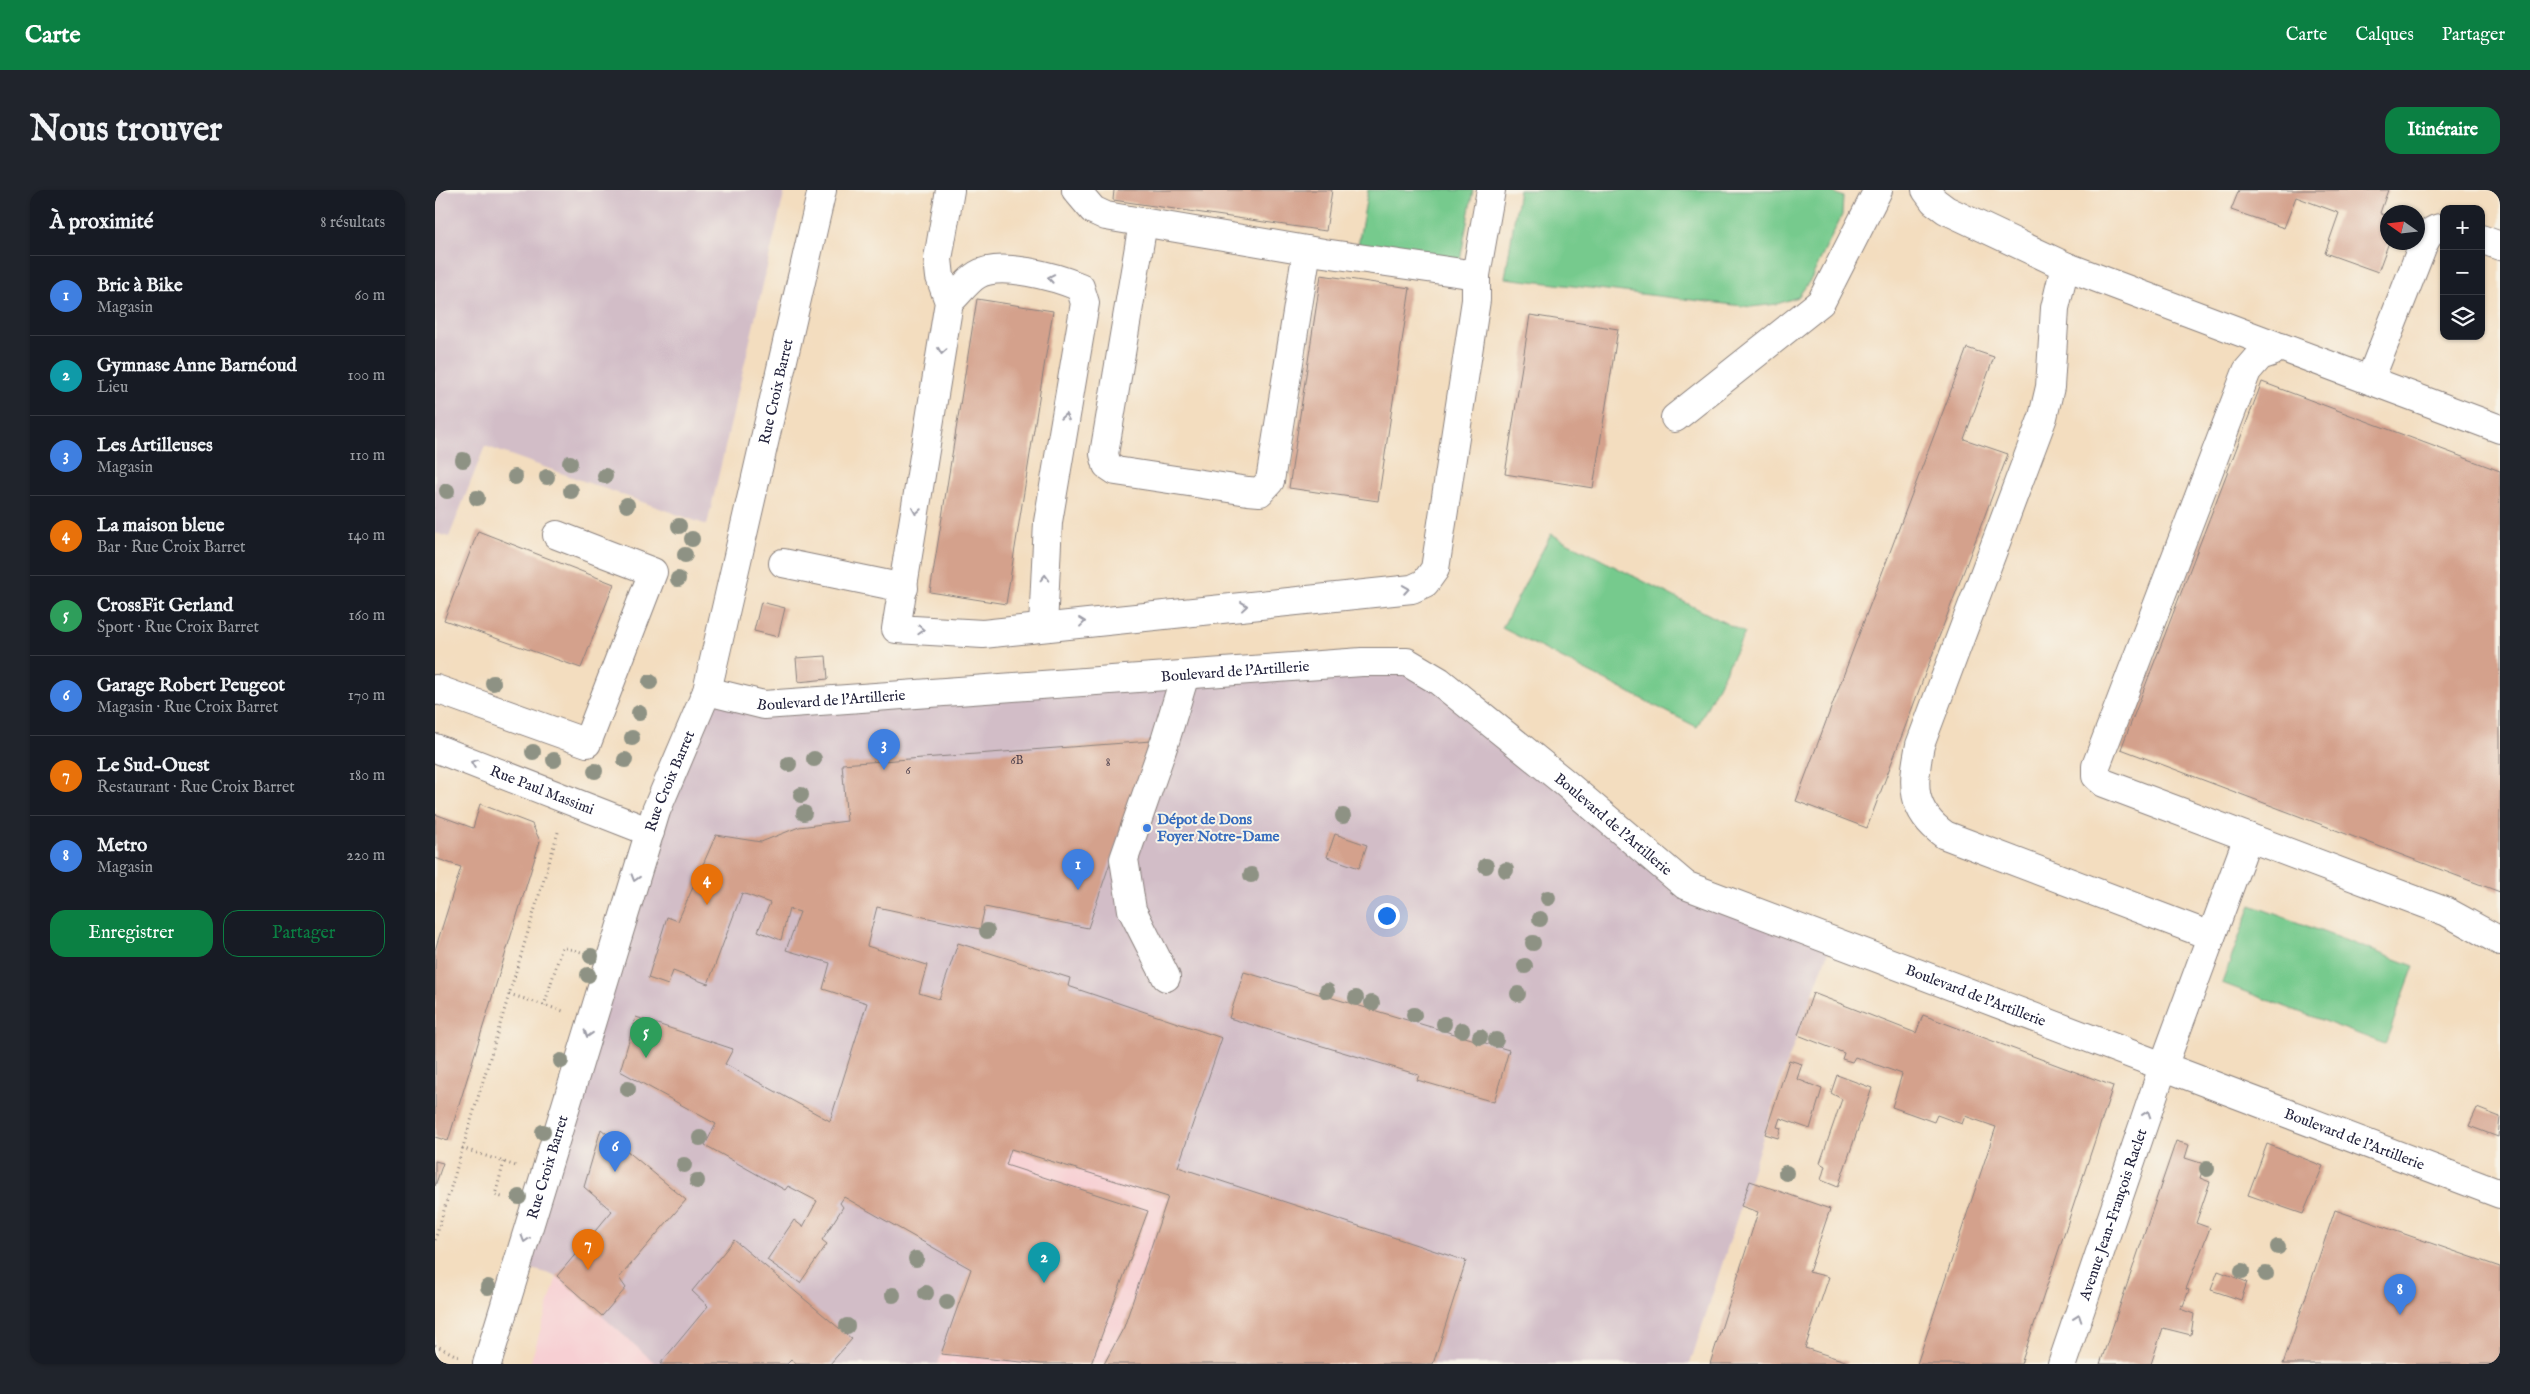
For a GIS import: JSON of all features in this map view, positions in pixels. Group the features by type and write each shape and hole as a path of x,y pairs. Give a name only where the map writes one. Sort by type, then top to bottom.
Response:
{"street":[{"name":"Rue Croix Barret","path":"487,1364 650,832 672,771 707,691 822,190"},
{"path":"950,190 938,259 940,277 949,302 896,629 983,634 1411,589 1425,583 1435,569 1476,300 1476,275 1491,190"},
{"path":"1076,190 1093,210 1106,216 1307,250 1476,275"},
{"path":"1675,418 1821,302 1878,190"},
{"path":"1926,190 1934,201 1946,210 2065,266 2276,348 2370,380 2500,429"},
{"path":"1143,223 1104,454 1107,465 1115,471 1260,492 1270,481 1307,250"},
{"path":"2370,380 2423,245 2430,232 2437,227 2440,227"},
{"path":"2485,240 2500,246"},
{"path":"2065,266 2060,277 2055,308 2050,388 2043,416 1920,745 1915,774 1916,798 1926,819 1945,836 2211,936"},
{"path":"949,302 975,276 999,268 1064,280 1080,287 1085,303 1048,522 1043,627"},
{"path":"2276,348 2260,356 2247,371 2096,766 2096,776 2104,783 2447,912 2500,941"},
{"path":"435,691 436,689 587,743 653,572 557,535"},
{"path":"783,563 904,588"},
{"name":"Boulevard de l'Artillerie","path":"707,691 764,705 1362,662 1407,662 1439,681 1564,782 1685,885 2500,1194"},
{"path":"1167,977 1132,910 1124,859 1165,741 1185,675"},
{"name":"Rue Paul Massimi","path":"435,748 650,832"},
{"name":"Avenue Jean-François Raclet","path":"2062,1364 2163,1067 2248,838"}],"path":[{"path":"435,1240 559,828"},
{"path":"544,1006 561,947 584,953"},
{"path":"509,994 566,1012"},
{"path":"462,1148 518,1166"},
{"path":"505,1162 495,1195 508,1199"},
{"path":"435,1345 459,1357"}],"shaded area":[{"path":"435,190 785,190 707,525 485,446 449,537 435,533"},
{"path":"1407,662 1685,885 1832,941 1785,1069 1690,1364 1104,1364 1124,1327 1168,1197 1012,1149 938,1364 656,1364 557,1276 517,1265 707,691 764,705"},
{"path":"1011,1149 1168,1197 1124,1327 1104,1364 938,1364"},
{"path":"557,1276 594,1308 656,1364 530,1364"}],"green space":[{"path":"1368,190 1473,190 1460,261 1358,245"},
{"path":"1519,190 1829,190 1843,197 1842,215 1811,279 1798,297 1777,304 1751,307 1505,278"},
{"path":"1551,534 1745,633 1697,727 1502,628"},
{"path":"2251,905 2414,966 2385,1044 2222,983"}],"building":[{"path":"1114,190 1332,190 1326,231 1113,200"},
{"path":"2239,190 2388,190 2383,205 2380,205 2380,250 2386,250 2378,272 2325,253 2339,213 2296,197 2284,228 2231,210"},
{"path":"1321,275 1410,288 1378,501 1289,488"},
{"path":"977,299 1053,311 1006,604 930,592"},
{"path":"1530,315 1618,329 1593,488 1505,474"},
{"path":"1967,348 1994,357 1964,439 2008,454 1867,828 1796,801"},
{"path":"2262,382 2500,471 2500,892 2121,749"},
{"path":"478,531 614,584 581,668 444,620"},
{"path":"761,602 785,608 778,637 754,631"},
{"path":"826,656 828,679 798,682 796,658"},
{"path":"1151,741 1088,928 985,907 980,929 877,907 867,946 927,965 919,993 939,999 958,943 1070,978 1068,986 1222,1038 1178,1167 1466,1261 1433,1364 1104,1364 1124,1327 1168,1197 1011,1149 1006,1165 1148,1211 1091,1364 1041,1364 941,1354 971,1269 844,1197 840,1203 843,1207 822,1240 827,1244 800,1283 767,1260 794,1220 803,1227 817,1201 788,1186 785,1190 705,1145 716,1124 620,1071 636,1017 733,1049 725,1064 830,1121 867,1003 823,989 830,963 786,950 800,912 789,909 781,940 758,931 770,903 742,893 708,984 673,971 668,985 648,978 667,917 678,921 716,835 761,842 799,827 847,821 842,764"},
{"path":"480,804 532,824 540,841 448,1141 435,1137 435,950 461,867 435,858 435,814 473,828"},
{"path":"1335,834 1367,845 1359,868 1327,857"},
{"path":"1244,972 1509,1050 1494,1102 1417,1080 1419,1075 1229,1018"},
{"path":"1813,993 1916,1033 1923,1015 2113,1086 2021,1364 1917,1364 1996,1127 1965,1116 1962,1124 1937,1115 1934,1122 1892,1107 1902,1074 1855,1057 1852,1062 1842,1059 1844,1053 1798,1035"},
{"path":"1789,1060 1802,1064 1797,1079 1822,1089 1810,1129 1780,1118 1777,1127 1781,1128 1778,1138 1765,1134"},
{"path":"1837,1075 1872,1088 1838,1187 1821,1180 1825,1166 1820,1163 1842,1099 1831,1093"},
{"path":"2477,1108 2500,1117 2498,1137 2469,1126"},
{"path":"601,1129 686,1200 619,1278 626,1288 602,1316 557,1276 612,1211 584,1187"},
{"path":"2176,1141 2189,1145 2185,1158 2204,1164 2200,1178 2210,1182 2196,1223 2210,1228 2186,1289 2189,1290 2180,1309 2194,1314 2191,1335 2163,1328 2151,1364 2100,1364"},
{"path":"2267,1144 2323,1166 2303,1214 2248,1195"},
{"path":"435,1161 443,1163 435,1186"},
{"path":"1750,1181 1830,1209 1809,1272 1829,1277 1805,1348 1848,1362 1847,1364 1710,1364 1758,1212 1741,1206"},
{"path":"2335,1210 2500,1267 2500,1364 2283,1364"},
{"path":"734,1240 852,1339 830,1364 796,1364 791,1360 787,1364 660,1364 708,1306 692,1291"},
{"path":"2218,1271 2247,1282 2241,1300 2211,1290"}],"place":[{"name":"Les Artilleuses","path":"884,770"},
{"name":"Dépot de Dons Foyer Notre-Dame","path":"1147,828"},
{"name":"Bric à Bike","path":"1078,890"},
{"name":"La maison bleue","path":"707,905"},
{"name":"CrossFit Gerland","path":"646,1058"},
{"name":"Garage Robert Peugeot","path":"615,1172"},
{"name":"Le Sud-Ouest","path":"588,1270"},
{"name":"Gymnase Anne Barnéoud","path":"1044,1283"},
{"name":"Metro","path":"2400,1315"}]}
